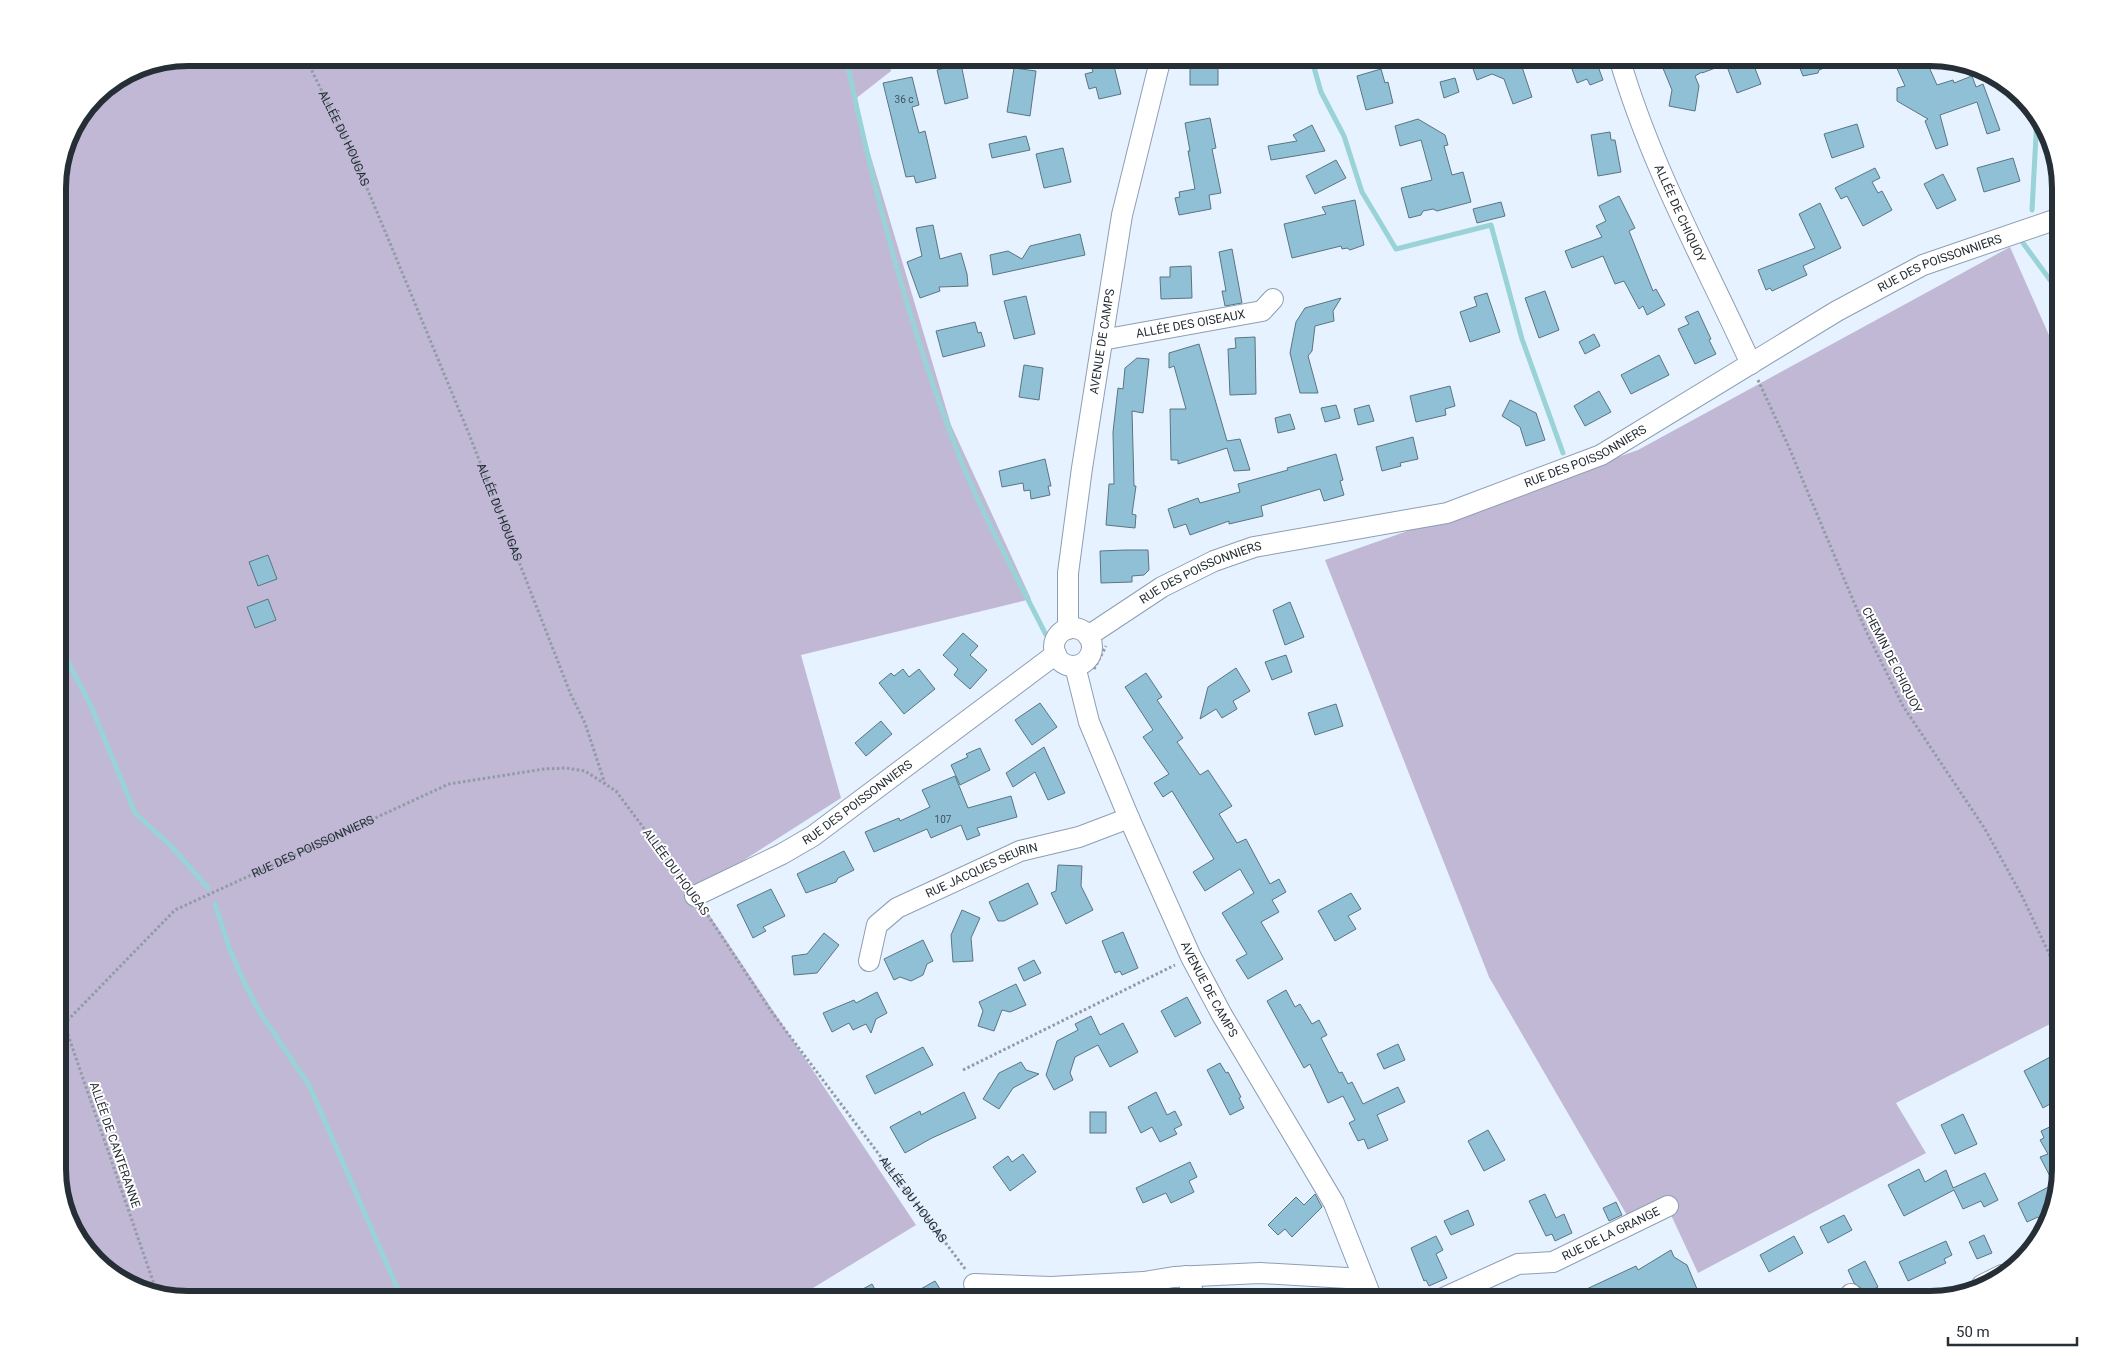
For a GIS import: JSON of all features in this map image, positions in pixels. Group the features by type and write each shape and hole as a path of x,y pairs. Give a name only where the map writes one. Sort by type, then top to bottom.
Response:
{"street":[{"name":"AVENUE DE CAMPS","path":"1068,629 1068,573 1122,215 1159,66"},
{"name":"ALLÉE DE CHIQUOY","path":"1621,66 1658,167 1751,364"},
{"name":"RUE DES POISSONNIERS","path":"1088,636 1162,587 1214,561 1254,547 1446,513 1601,455 1837,311 1923,264 2052,221"},
{"name":"ALLÉE DES OISEAUX","path":"1102,340 1262,311 1272,299"},
{"path":"1068,629 1081,630 1088,636 1092,645 1084,669 1063,663 1056,654 1055,642 1062,632 1068,629"},
{"name":"RUE DES POISSONNIERS","path":"695,896 782,854 812,836 1056,654"},
{"name":"AVENUE DE CAMPS","path":"1084,669 1089,722 1129,818 1191,957 1222,1015 1334,1203 1369,1291"},
{"name":"RUE JACQUES SEURIN","path":"869,961 877,925 897,908 1020,851 1079,837 1129,818"},
{"name":"RUE DE LA GRANGE","path":"1460,1291 1518,1264 1553,1262 1668,1206"},
{"path":"992,1291 1144,1282 1186,1276 1260,1273 1364,1279"},
{"path":"1186,1276 1192,1291"}],"path":[{"name":"ALLÉE DU HOUGAS","path":"309,67 351,150 469,434 544,627 585,723 606,784 616,791 695,896 771,1011 977,1291"},
{"name":"CHEMIN DE CHIQUOY","path":"1751,364 1788,445 1866,631 1903,706 1985,829 2022,896 2052,960"},
{"path":"1084,669 1106,650 1109,623"},
{"name":"RUE DES POISSONNIERS","path":"67,1021 175,910 449,784 544,769 566,768 585,771 606,784"},
{"path":"963,1070 1191,957"},
{"name":"ALLÉE DE CANTERANNE","path":"67,1033 155,1286"}],"shaded area":[{"path":"181,67 890,67 891,71 854,100 951,425 1031,599 801,655 841,798 694,892 916,1225 808,1291 173,1290 157,1287 127,1274 108,1260 87,1236 70,1200 67,1176 67,173 70,157 87,121 102,102 121,87 149,73"},
{"path":"2010,247 2052,342 2052,1023 1896,1103 1926,1153 1698,1273 1665,1202 1628,1217 1489,977 1325,560 1638,450"}],"building":[{"path":"1091,66 1114,66 1121,94 1099,99 1096,87 1089,89 1085,74 1093,72"},
{"path":"1190,66 1218,66 1218,85 1190,85"},
{"path":"1472,66 1522,66 1532,97 1513,104 1504,79 1492,74 1477,80"},
{"path":"1573,66 1598,66 1603,80 1590,85 1587,79 1577,83 1572,69"},
{"path":"1662,66 1720,66 1695,76 1699,86 1695,111 1669,106 1672,90"},
{"path":"1727,66 1754,66 1761,84 1737,93"},
{"path":"1799,66 1829,66 1819,70 1818,73 1803,76"},
{"path":"1896,66 1929,66 1937,85 1953,80 1954,83 1972,76 1976,87 1983,84 2000,130 1987,134 1977,102 1940,115 1948,145 1936,149 1925,121 1928,119 1897,101 1897,88 1905,86"},
{"path":"962,67 968,98 945,104 937,70"},
{"path":"1014,68 1036,71 1030,116 1007,112"},
{"path":"1381,69 1385,83 1388,82 1393,103 1366,110 1357,76"},
{"path":"912,77 919,105 912,107 919,133 925,131 936,178 916,183 914,176 906,177 883,83"},
{"path":"1455,78 1459,92 1444,98 1440,82"},
{"path":"1210,118 1216,148 1212,149 1221,193 1209,195 1211,209 1179,215 1175,198 1180,197 1179,192 1195,189 1185,123"},
{"path":"1418,119 1445,135 1448,145 1444,146 1452,175 1463,172 1471,202 1437,211 1433,209 1423,211 1421,215 1409,218 1401,188 1432,180 1421,140 1400,146 1395,126"},
{"path":"1857,124 1864,147 1832,158 1824,134"},
{"path":"1312,125 1325,151 1271,160 1268,146 1297,141 1293,135"},
{"path":"1610,132 1611,140 1615,140 1621,172 1598,176 1591,135"},
{"path":"1026,136 1030,150 992,158 989,144"},
{"path":"1063,148 1071,182 1044,188 1036,154"},
{"path":"2013,158 2020,181 1984,192 1977,168"},
{"path":"1336,160 1346,178 1315,194 1306,176"},
{"path":"1875,168 1880,178 1872,182 1878,193 1882,191 1892,210 1863,226 1847,196 1841,199 1835,188"},
{"path":"1943,174 1956,200 1937,209 1924,184"},
{"path":"1619,196 1635,228 1629,231 1653,291 1656,289 1665,305 1647,315 1643,306 1639,309 1624,281 1615,284 1603,256 1572,268 1565,251 1602,237 1596,226 1606,221 1599,206"},
{"path":"1355,200 1364,245 1350,250 1347,248 1342,249 1341,246 1292,258 1284,224 1326,214 1322,207"},
{"path":"1501,202 1505,216 1477,223 1473,209"},
{"path":"1820,203 1841,248 1803,266 1807,275 1772,291 1770,288 1766,290 1758,270 1815,248 1799,214"},
{"path":"933,225 940,259 961,253 967,274 968,286 939,287 940,291 920,298 907,262 922,256 916,228"},
{"path":"1080,234 1085,255 993,275 990,255 1008,251 1022,259 1030,246"},
{"path":"1232,249 1242,303 1225,306 1222,291 1226,291 1219,252"},
{"path":"1191,266 1192,298 1161,299 1160,277 1170,277 1170,267"},
{"path":"1545,291 1559,330 1539,338 1525,298"},
{"path":"1487,293 1500,332 1470,342 1460,312 1477,306 1474,297"},
{"path":"1026,296 1035,334 1014,339 1004,301"},
{"path":"1341,298 1333,311 1334,321 1315,326 1312,351 1308,356 1318,393 1300,393 1290,353 1296,322 1305,308"},
{"path":"1698,311 1716,354 1695,364 1678,329 1689,324 1685,317"},
{"path":"975,322 978,333 981,332 985,346 943,357 936,331"},
{"path":"1594,334 1600,346 1585,354 1579,342"},
{"path":"1255,337 1256,394 1230,395 1228,349 1236,348 1235,338"},
{"path":"1199,344 1227,441 1240,439 1250,470 1234,471 1227,448 1178,464 1178,460 1171,460 1170,409 1186,409 1174,366 1169,368 1169,353"},
{"path":"1659,355 1669,375 1631,394 1621,375"},
{"path":"1137,358 1149,359 1143,413 1132,411 1134,486 1136,486 1132,514 1136,515 1135,528 1106,525 1109,484 1114,484 1113,432 1118,388 1123,389 1125,368"},
{"path":"1024,365 1043,368 1039,400 1019,397"},
{"path":"1450,386 1455,406 1445,409 1446,415 1416,422 1410,396"},
{"path":"1599,391 1611,412 1585,426 1574,406"},
{"path":"1510,400 1536,413 1545,440 1526,446 1520,427 1502,416"},
{"path":"1336,405 1340,418 1325,422 1321,408"},
{"path":"1369,405 1374,421 1358,425 1354,409"},
{"path":"1290,414 1295,429 1278,433 1275,418"},
{"path":"1413,437 1418,459 1400,463 1401,466 1382,471 1376,447"},
{"path":"1336,454 1343,480 1340,481 1344,495 1324,501 1320,489 1261,506 1263,516 1229,524 1229,521 1190,535 1186,524 1174,528 1168,509 1198,498 1200,503 1240,492 1238,484"},
{"path":"1045,459 1051,486 1048,486 1050,495 1031,499 1030,490 1024,491 1023,483 1002,487 999,471"},
{"path":"1148,550 1149,570 1144,575 1132,576 1132,582 1101,583 1100,551"},
{"path":"268,555 277,579 258,586 249,562"},
{"path":"268,599 276,620 255,628 247,607"},
{"path":"1290,602 1304,637 1285,645 1273,610"},
{"path":"963,633 978,646 970,655 987,670 970,689 954,675 958,669 943,655"},
{"path":"1286,655 1292,672 1272,680 1265,662"},
{"path":"1236,668 1250,691 1233,701 1237,709 1222,718 1216,709 1200,719 1208,687"},
{"path":"903,669 909,677 919,669 935,689 904,714 879,683 891,673 894,676"},
{"path":"1146,673 1162,697 1157,700 1183,738 1177,742 1200,775 1208,770 1232,806 1219,814 1237,843 1246,839 1270,884 1279,879 1286,892 1272,900 1279,912 1261,922 1283,959 1248,979 1236,960 1247,954 1222,913 1254,893 1240,869 1205,891 1193,872 1214,859 1172,791 1163,797 1154,783 1169,774 1143,737 1153,730 1125,687"},
{"path":"1040,703 1057,727 1032,745 1015,720"},
{"path":"1336,704 1343,726 1315,735 1308,713"},
{"path":"881,721 892,734 866,756 855,743"},
{"path":"1044,747 1065,793 1048,800 1035,772 1013,787 1006,773"},
{"path":"980,748 990,770 960,785 951,765 968,757 966,754"},
{"path":"955,776 968,808 1011,796 1017,817 977,828 980,835 967,840 961,825 931,838 927,829 874,852 865,832 899,818 900,821 930,807 922,790"},
{"path":"844,851 854,870 838,878 836,882 806,893 797,874"},
{"path":"1058,865 1082,866 1081,886 1093,910 1066,924 1051,893 1056,891"},
{"path":"1028,883 1038,904 1004,921 998,921 989,902"},
{"path":"771,889 785,916 763,927 766,931 753,938 737,905"},
{"path":"1351,893 1361,909 1348,916 1356,929 1335,941 1318,911"},
{"path":"962,910 980,918 971,938 973,961 953,962 951,935"},
{"path":"1123,932 1138,968 1122,975 1120,971 1115,973 1102,941"},
{"path":"824,933 839,945 817,973 794,975 792,956 807,954"},
{"path":"923,940 933,961 927,964 923,975 911,981 900,977 894,980 884,959"},
{"path":"1034,960 1041,973 1024,981 1018,968"},
{"path":"1016,984 1026,1005 1010,1012 1002,1010 994,1031 978,1026 983,1011 979,1002"},
{"path":"1286,990 1295,1007 1300,1004 1312,1024 1319,1020 1327,1035 1321,1038 1339,1073 1342,1072 1348,1084 1352,1082 1363,1104 1398,1087 1405,1102 1377,1115 1388,1140 1368,1149 1364,1139 1358,1141 1349,1123 1355,1120 1343,1096 1328,1103 1310,1064 1304,1068 1267,1001"},
{"path":"877,992 887,1013 876,1019 871,1033 866,1024 853,1030 849,1023 832,1032 823,1013 854,1000 856,1003"},
{"path":"1187,997 1201,1023 1175,1037 1161,1011"},
{"path":"1091,1016 1100,1035 1123,1023 1138,1052 1110,1067 1098,1045 1075,1057 1070,1073 1073,1080 1054,1090 1046,1075 1057,1041 1078,1030 1075,1024"},
{"path":"1398,1044 1405,1060 1384,1069 1377,1054"},
{"path":"923,1047 933,1065 875,1094 866,1076"},
{"path":"2052,1056 2052,1103 2043,1108 2024,1071"},
{"path":"1021,1062 1026,1070 1039,1074 1013,1088 999,1109 983,1099 999,1073"},
{"path":"1220,1063 1226,1073 1228,1072 1241,1097 1239,1098 1244,1108 1230,1115 1207,1070"},
{"path":"964,1092 976,1118 932,1138 905,1153 890,1127 920,1111 921,1115"},
{"path":"1156,1092 1167,1115 1175,1111 1182,1125 1174,1129 1177,1134 1160,1142 1152,1127 1141,1133 1128,1107"},
{"path":"1090,1112 1106,1112 1106,1133 1090,1133"},
{"path":"1963,1114 1977,1144 1955,1154 1941,1125"},
{"path":"2052,1126 2051,1179 2040,1157 2048,1154 2040,1140 2044,1138 2041,1131"},
{"path":"1488,1130 1505,1160 1484,1171 1468,1141"},
{"path":"1023,1154 1036,1172 1010,1191 993,1167 1008,1156 1012,1162"},
{"path":"1190,1162 1197,1177 1189,1181 1194,1192 1171,1203 1166,1193 1143,1203 1136,1188"},
{"path":"1919,1169 1925,1182 1946,1170 1953,1188 1985,1173 1998,1200 1984,1207 1981,1201 1963,1209 1954,1190 1904,1216 1888,1185"},
{"path":"2051,1186 2048,1200 2040,1220 2038,1217 2027,1222 2018,1203"},
{"path":"1315,1194 1322,1207 1292,1237 1285,1229 1278,1235 1268,1225 1296,1197 1304,1205"},
{"path":"1545,1194 1556,1218 1564,1214 1572,1233 1555,1241 1552,1234 1546,1236 1529,1201"},
{"path":"1616,1202 1622,1215 1609,1221 1603,1208"},
{"path":"1468,1210 1474,1225 1451,1235 1444,1221"},
{"path":"1844,1215 1852,1230 1828,1243 1820,1227"},
{"path":"1984,1235 1992,1253 1977,1259 1969,1242"},
{"path":"1436,1236 1443,1250 1436,1254 1447,1278 1429,1286 1426,1280 1424,1281 1411,1248"},
{"path":"1794,1236 1803,1253 1769,1272 1760,1255"},
{"path":"1946,1241 1952,1255 1944,1259 1946,1263 1908,1281 1899,1262"},
{"path":"1671,1250 1674,1257 1687,1265 1697,1289 1693,1291 1668,1291 1667,1289 1663,1291 1582,1291 1636,1266 1638,1270"},
{"path":"1865,1261 1878,1287 1871,1291 1863,1291 1854,1283 1848,1270"},
{"path":"935,1281 941,1291 917,1291"},
{"path":"872,1284 876,1291 859,1291"}],"waterway":[{"path":"1314,66 1321,92 1344,136 1362,192 1396,249 1491,225 1522,339 1563,453"},
{"path":"848,67 868,159 894,260 942,409 979,503 1046,635"},
{"path":"2032,210 2036,130"},
{"path":"2023,243 2052,283"},
{"path":"67,660 91,706 135,813 171,846 208,888"},
{"path":"215,904 230,950 259,1011 310,1087 399,1291"}]}
